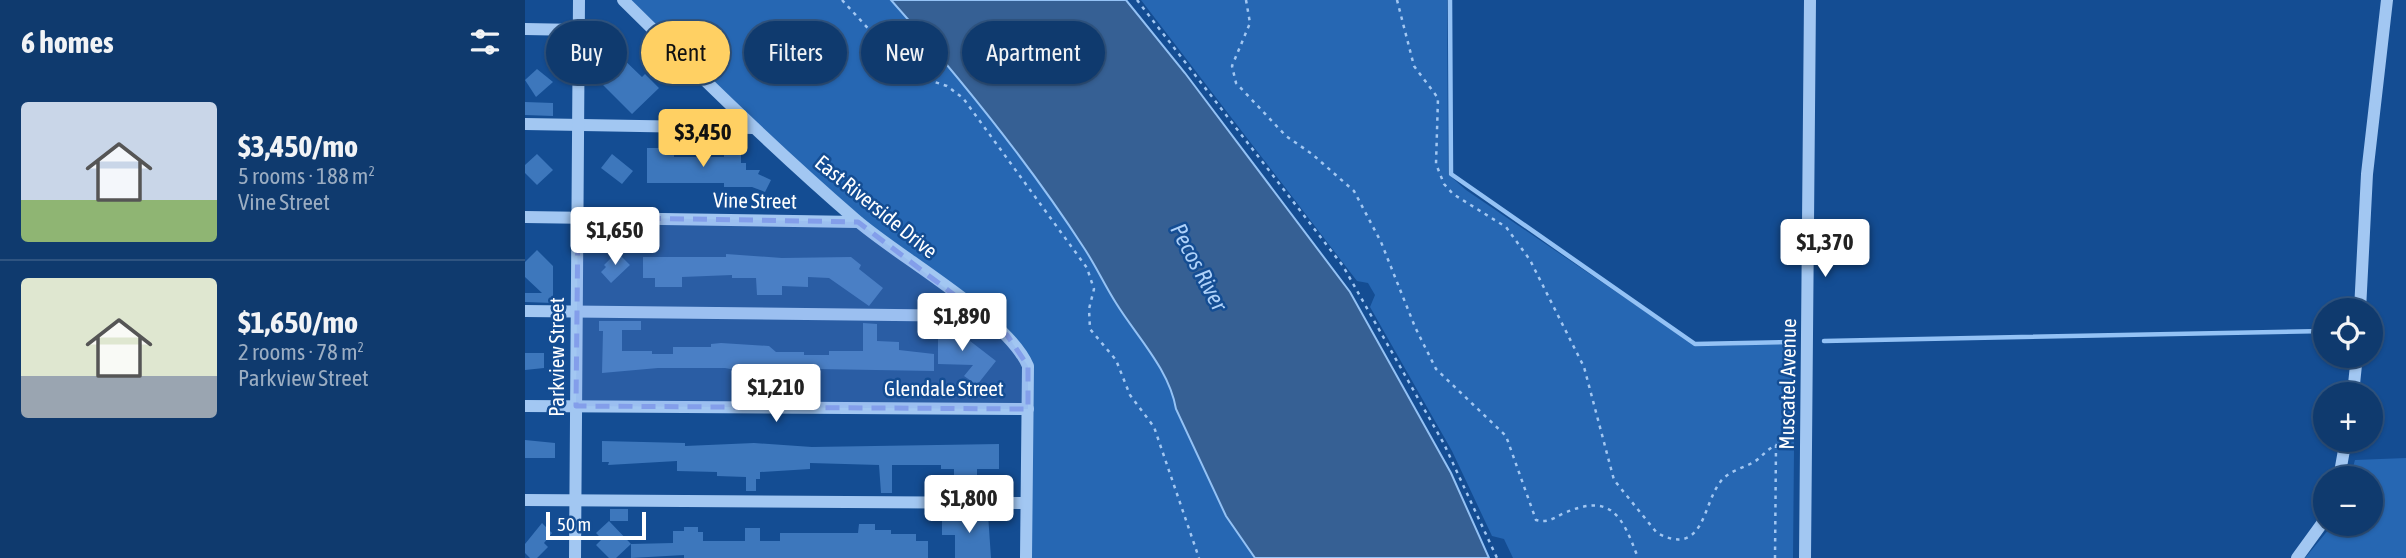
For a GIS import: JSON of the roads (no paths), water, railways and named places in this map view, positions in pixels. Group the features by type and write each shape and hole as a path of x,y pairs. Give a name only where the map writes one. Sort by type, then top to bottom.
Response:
{"street":[{"name":"Parkview Street","path":"579,0 579,21"},
{"name":"East Riverside Drive","path":"623,0 754,128 858,222 1007,335 1024,357 1028,366 1026,558"},
{"name":"Muscatel Avenue","path":"1805,558 1810,0"},
{"path":"2361,298 2367,174 2387,0"},
{"path":"525,30 546,30"},
{"name":"Parkview Street","path":"575,558 579,84"},
{"path":"525,124 754,128"},
{"name":"Vine Street","path":"525,217 858,222"},
{"path":"525,312 983,316"},
{"name":"Glendale Street","path":"525,406 1028,409"},
{"path":"525,500 1026,503"},
{"path":"2297,558 2313,536"}],"water":[{"name":"Pecos River","path":"891,0 1126,0 1185,73 1350,292 1451,473 1489,558 1255,558 1226,516 1176,409 1167,380 1151,354 1040,183 962,84 1105,84 1105,21 962,21 962,84 948,66 948,21 909,21"}],"waterway":[{"path":"1450,0 1451,174 1695,344 1795,342"},
{"path":"1824,341 2313,331"}]}
